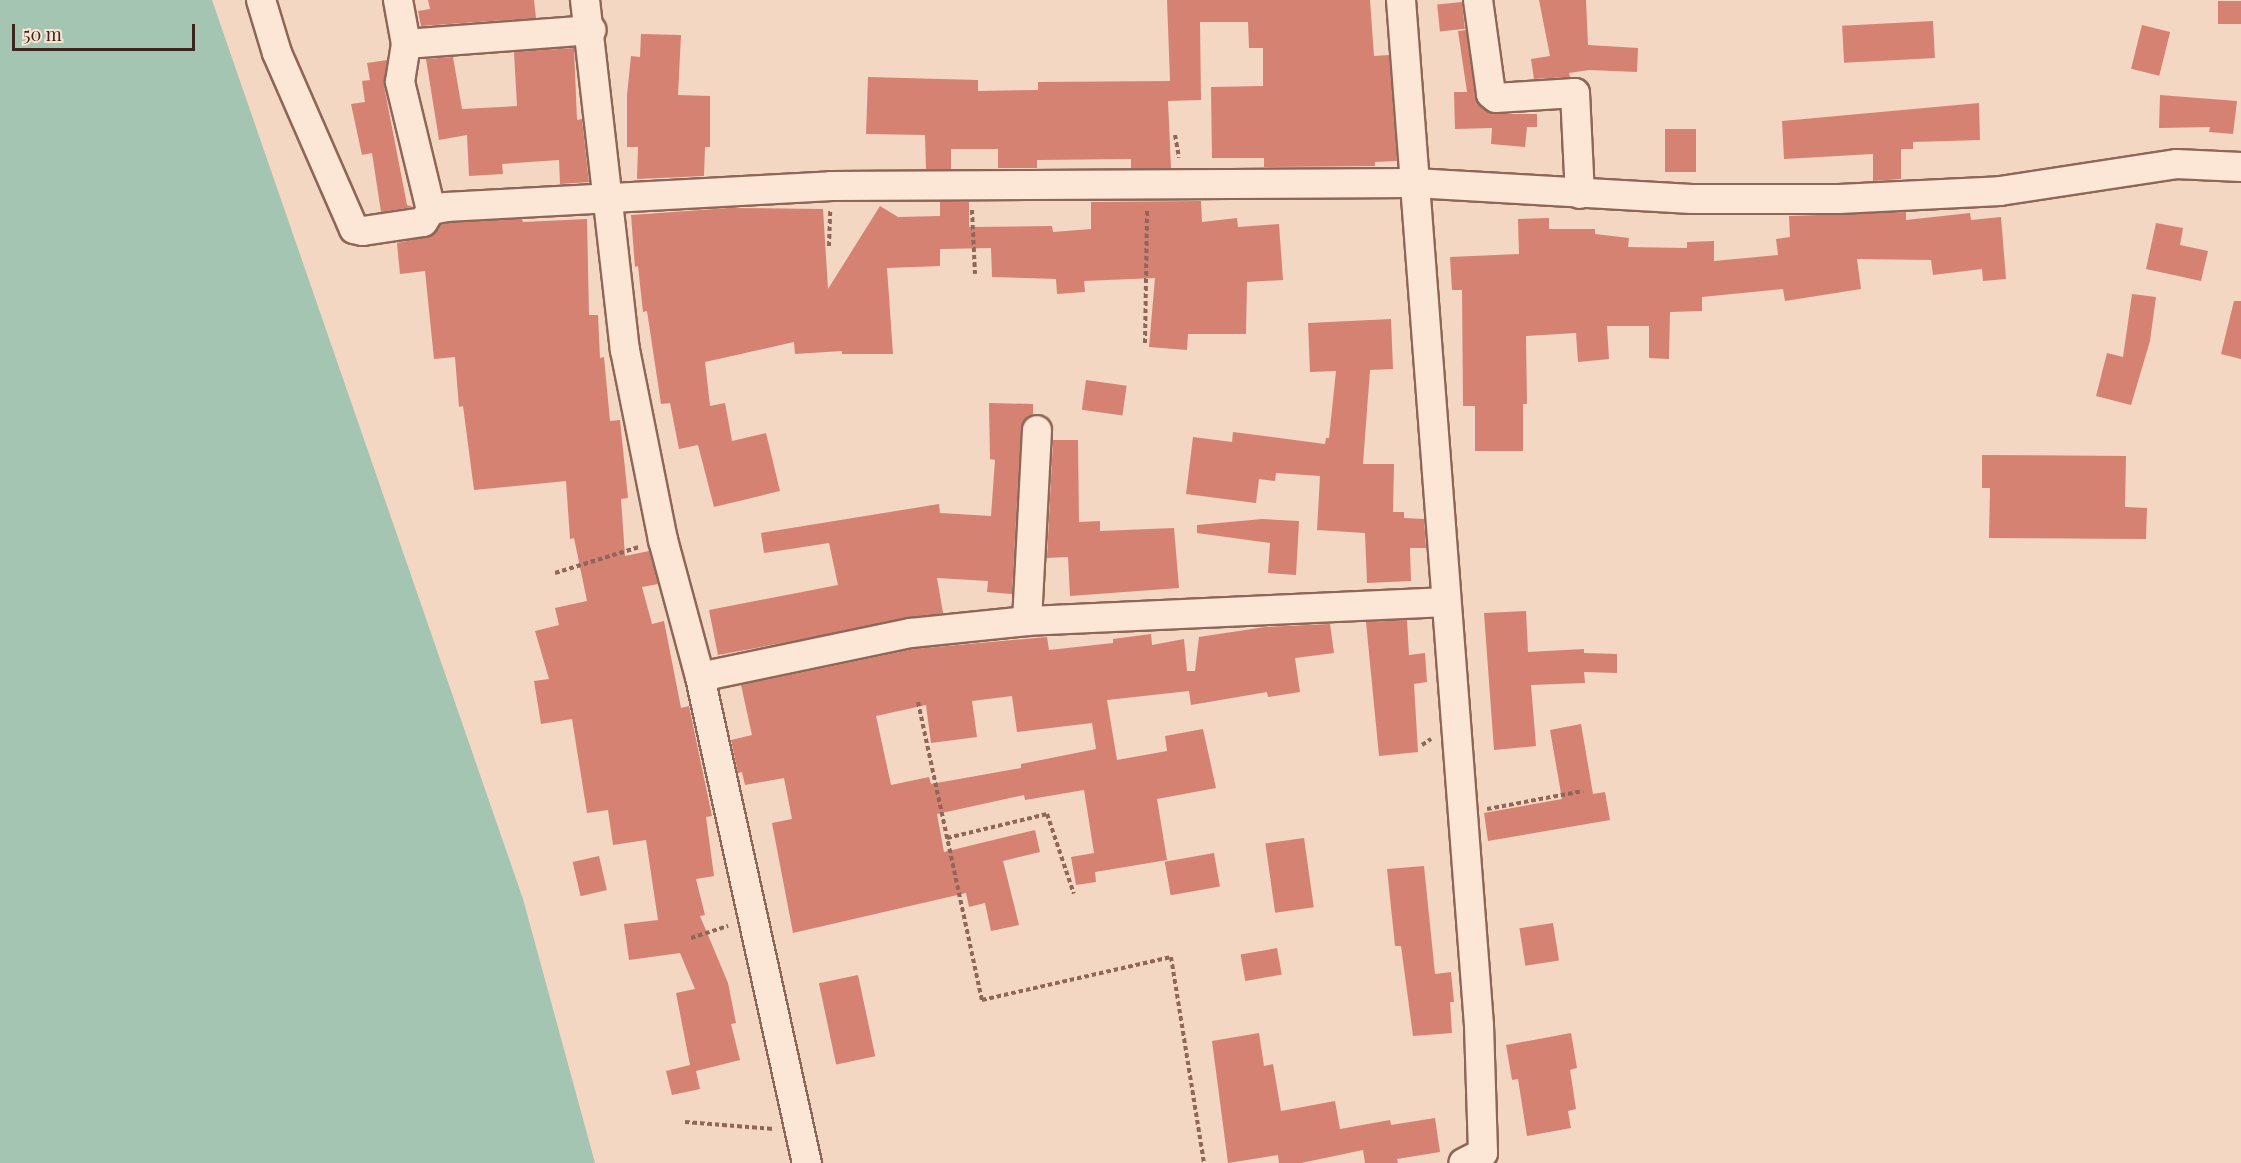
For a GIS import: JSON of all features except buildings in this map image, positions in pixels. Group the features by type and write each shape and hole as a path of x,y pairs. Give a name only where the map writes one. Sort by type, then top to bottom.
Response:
{"street":[{"path":"261,0 277,53 354,229 376,230 423,222 431,210 400,82 406,44 398,0"},
{"path":"585,0 591,30 625,350 663,540 700,676 752,918 802,1131 807,1163"},
{"path":"1401,0 1414,183 1440,466 1444,602 1458,719 1485,1133 1483,1153 1463,1163"},
{"path":"1478,0 1491,94 1496,98 1575,93 1580,194"},
{"path":"406,44 591,30"},
{"path":"431,210 831,186 971,183 1414,183 1692,199 1914,196 2000,191 2176,164 2241,166"},
{"path":"1027,621 1037,430"},
{"path":"700,676 911,633 1027,621 1444,602"}],"path":[{"path":"1145,343 1147,182"},
{"path":"971,183 975,274"},
{"path":"829,246 831,186"},
{"path":"555,573 663,540"},
{"path":"918,702 982,1000 1171,957 1204,1163"},
{"path":"1463,813 1583,791"},
{"path":"947,838 1047,814 1074,894"},
{"path":"691,938 752,918"},
{"path":"685,1122 802,1131"}],"shaded area":[{"path":"0,0 212,0 523,899 595,1163 0,1163"}]}
